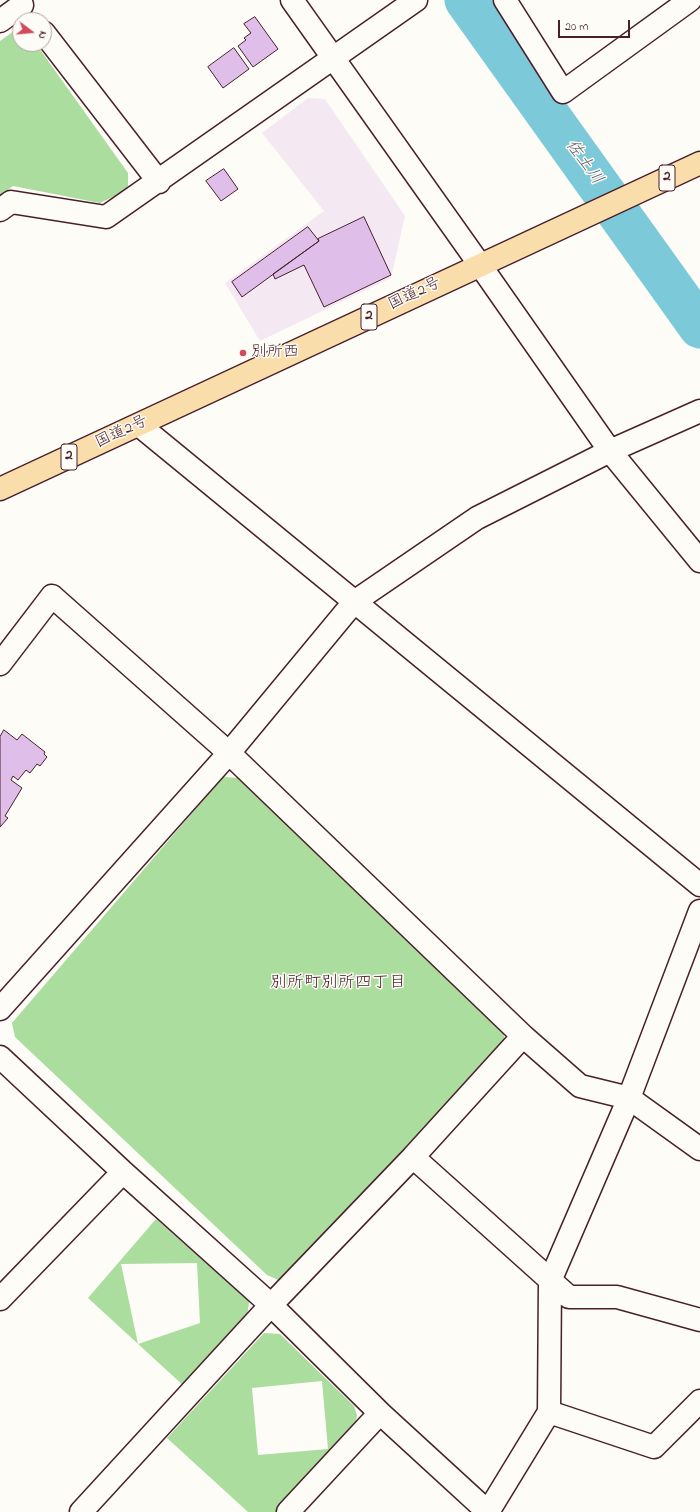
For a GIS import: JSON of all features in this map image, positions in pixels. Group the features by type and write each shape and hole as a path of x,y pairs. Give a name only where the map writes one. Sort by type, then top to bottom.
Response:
{"highway":[{"name":"国道2号","path":"0,489 480,265 601,211 635,193 700,163"}],"street":[{"path":"292,0 610,451 700,560"},
{"path":"0,210 11,202 106,217 416,0"},
{"path":"505,0 563,92 690,0"},
{"path":"0,21 25,8"},
{"path":"52,43 158,182"},
{"path":"0,1009 229,753 354,602 477,518 610,451 700,412"},
{"path":"138,425 700,885"},
{"path":"0,664 52,596 229,753 523,1036 580,1086 629,1098 700,1149"},
{"path":"0,1057 123,1172 271,1305 380,1413 488,1512 549,1412 550,1281 629,1098 700,912"},
{"path":"81,1512 271,1305 413,1157 523,1036"},
{"path":"413,1157 569,1297 618,1297 700,1320"},
{"path":"0,1299 123,1172"},
{"path":"549,1412 654,1447 700,1401"},
{"path":"288,1512 380,1413"}],"shaded area":[{"path":"308,98 325,99 405,216 391,278 260,341 225,283 324,211 262,133"}],"green space":[{"path":"12,32 12,52 42,52 128,173 128,190 100,203 13,186 0,196 0,41"},
{"path":"223,777 239,778 504,1030 504,1049 283,1282 267,1275 15,1037 12,1023"},
{"path":"156,1219 249,1301 247,1319 185,1387 138,1344 88,1298","holes":["197,1263 200,1323 138,1344 121,1264"]},
{"path":"264,1333 280,1334 354,1406 357,1415 356,1422 276,1512 248,1512 167,1438","holes":["322,1381 328,1449 258,1455 252,1388"]}],"building":[{"path":"255,17 278,49 253,67 238,46 246,40 244,38 251,33 244,24"},
{"path":"234,48 249,69 223,88 208,67"},
{"path":"224,169 238,189 221,201 206,181"},
{"path":"364,217 391,275 324,307 304,265 275,279 273,274 319,241 318,239"},
{"path":"308,227 319,241 242,297 232,282"},
{"path":"4,730 17,740 22,734 45,752 44,754 47,757 40,766 37,764 30,773 26,770 18,780 13,776 11,780 22,788 5,816 8,818 0,827 0,737"}],"waterway":[{"name":"佐土川","path":"466,0 700,327"}],"place":[{"name":"別所西","path":"243,353"}],"district":[{"name":"別所町別所四丁目","path":"338,984"}]}
